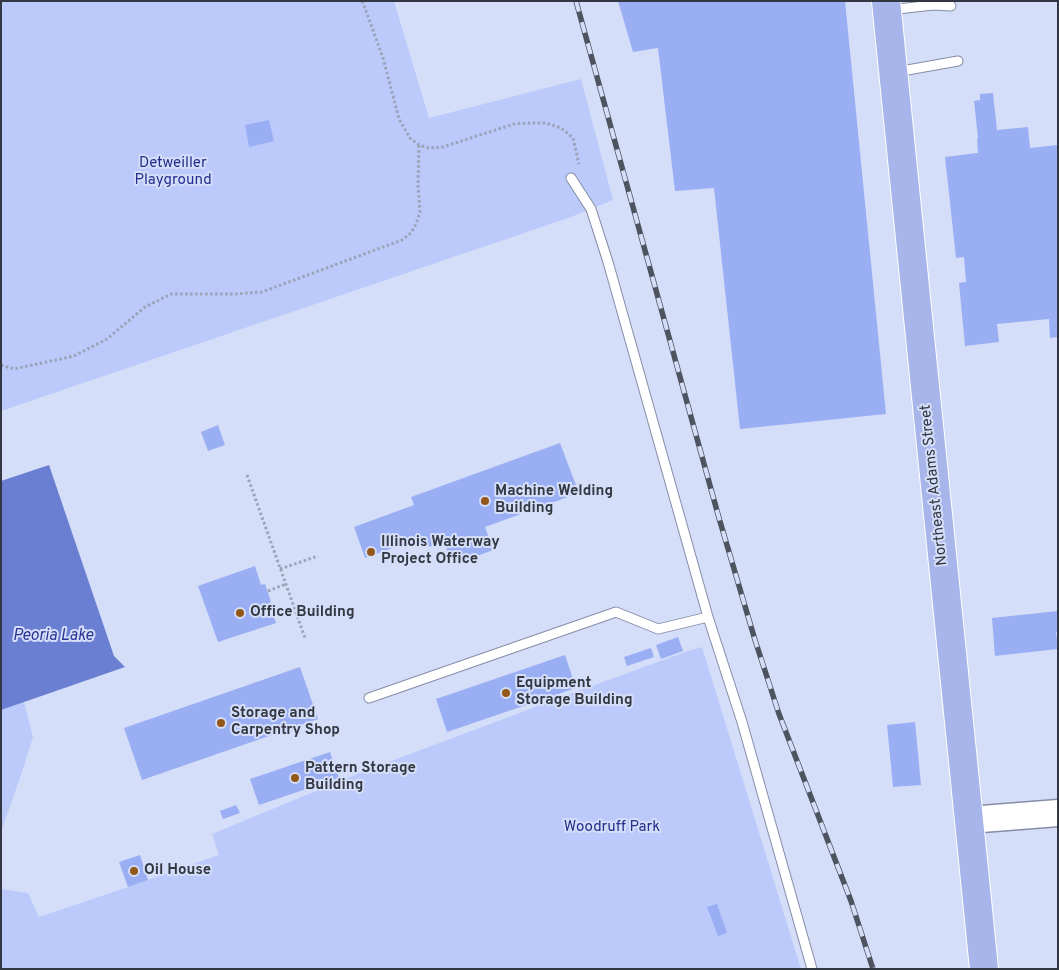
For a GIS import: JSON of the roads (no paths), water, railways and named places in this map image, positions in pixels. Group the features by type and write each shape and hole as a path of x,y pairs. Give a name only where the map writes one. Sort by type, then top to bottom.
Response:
{"main road":[{"name":"Northeast Adams Street","path":"886,6 984,969"}],"street":[{"path":"969,820 1058,812"}],"lane":[{"path":"886,6 951,6"},
{"path":"893,73 958,61"},
{"path":"571,178 590,209 608,262 708,616 742,722 812,969"},
{"path":"369,698 616,612 658,629 708,616"}],"water":[{"name":"Peoria Lake","path":"49,465 114,656 125,667 1,710 1,481"}],"railway":[{"path":"576,1 719,518 755,640 779,714 851,901 873,969"}],"place":[{"name":"Machine Welding Building","path":"485,501"},
{"name":"Illinois Waterway Project Office","path":"371,552"},
{"name":"Office Building","path":"240,613"},
{"name":"Equipment Storage Building","path":"506,693"},
{"name":"Storage and Carpentry Shop","path":"221,723"},
{"name":"Pattern Storage Building","path":"295,778"},
{"name":"Oil House","path":"134,871"}],"park label":[{"name":"Detweiller Playground","path":"173,172"},
{"name":"Woodruff Park","path":"612,828"}]}
